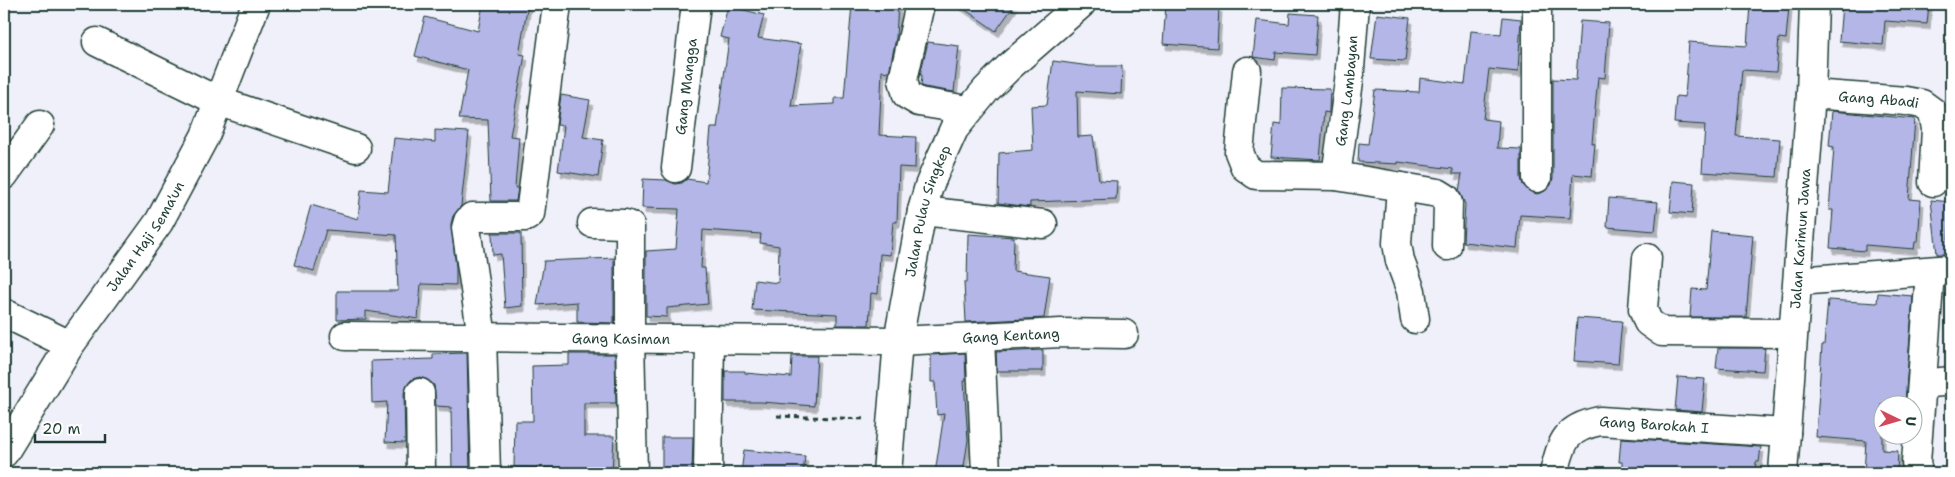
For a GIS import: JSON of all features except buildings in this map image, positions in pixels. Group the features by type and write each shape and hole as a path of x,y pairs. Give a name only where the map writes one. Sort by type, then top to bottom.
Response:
{"street":[{"name":"Jalan Haji Sema'un","path":"4,453 70,345 159,222 205,136 256,4"},
{"path":"486,473 482,337 466,228 468,221 472,217 526,217 530,214 557,4"},
{"name":"Gang Mangga","path":"676,168 696,4"},
{"path":"920,4 903,80 907,95 918,102 968,110"},
{"name":"Jalan Pulau Singkep","path":"887,473 898,341 922,211 929,186 954,128 968,110 1009,67 1081,4"},
{"name":"Gang Lambayan","path":"1336,176 1349,81 1355,4"},
{"path":"1537,178 1538,4"},
{"name":"Jalan Karimun Jawa","path":"1783,473 1798,281 1814,4"},
{"path":"97,42 218,101 356,148"},
{"path":"1247,71 1238,152 1244,167 1256,175 1336,176 1438,192 1446,198 1448,203 1447,246"},
{"name":"Gang Abadi","path":"1810,94 1906,101 1922,104 1933,112 1936,129 1933,182"},
{"path":"4,175 40,125"},
{"path":"1401,187 1397,243 1400,261 1411,291 1415,319"},
{"path":"922,211 1043,224"},
{"path":"592,223 626,224 630,226 633,473"},
{"path":"1646,258 1643,309 1648,322 1662,332 1794,333"},
{"path":"1798,281 1940,270 1922,384 1916,462 1918,473"},
{"path":"4,313 70,345"},
{"name":"Gang Kentang","path":"898,341 1061,333 1124,334"},
{"name":"Gang Kasiman","path":"345,336 898,341"},
{"path":"980,338 986,473"},
{"path":"708,473 710,339"},
{"path":"1922,384 1951,381"},
{"path":"420,393 421,473"},
{"name":"Gang Barokah I","path":"1554,473 1560,450 1568,435 1582,424 1600,421 1786,433"}],"path":[{"path":"777,416 890,420"}]}
